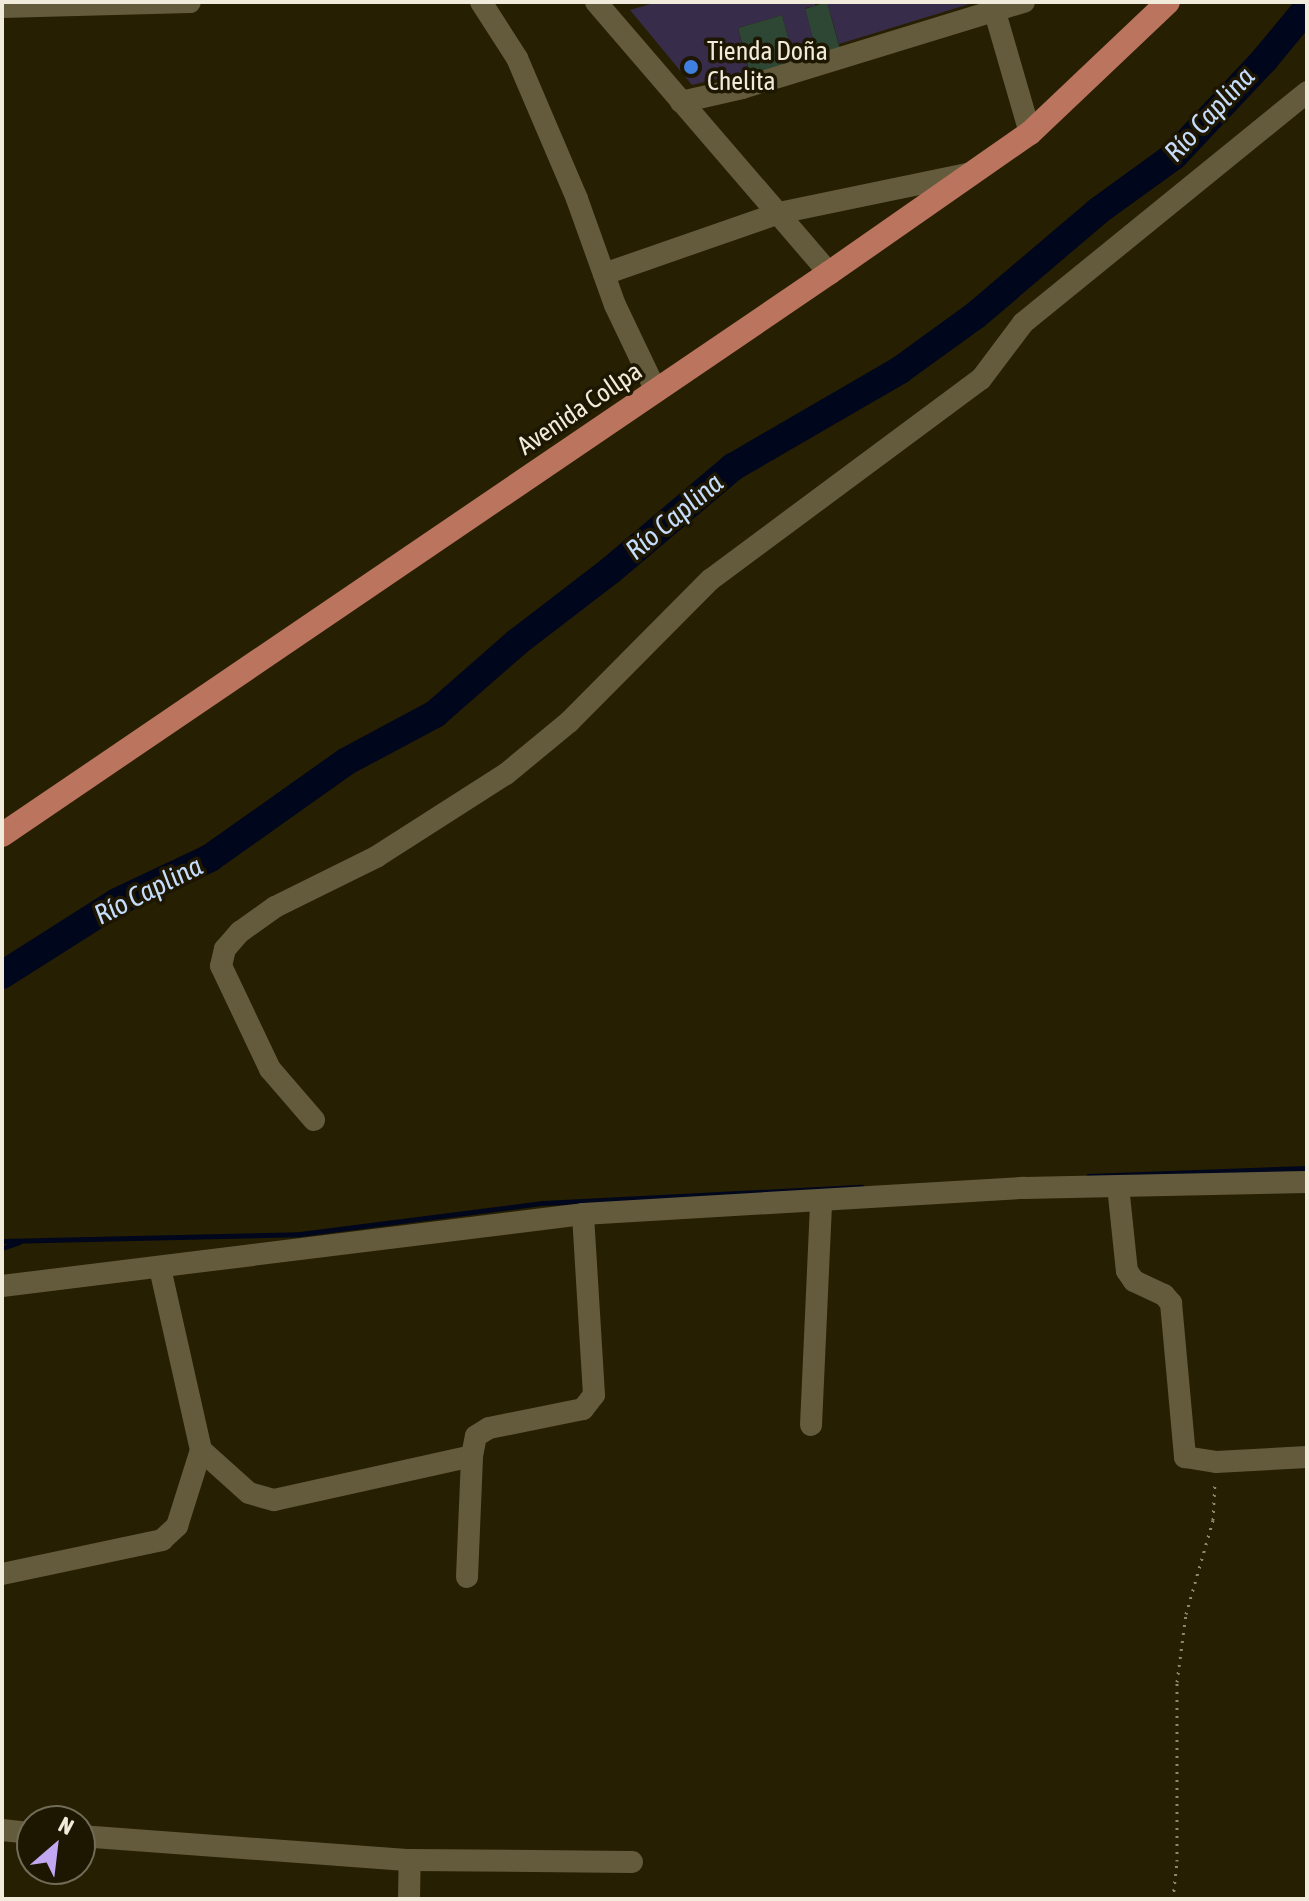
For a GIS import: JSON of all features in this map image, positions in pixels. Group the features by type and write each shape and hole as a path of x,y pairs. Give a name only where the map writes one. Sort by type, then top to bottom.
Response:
{"main road":[{"name":"Avenida Collpa","path":"2,835 1030,133 1168,2"}],"street":[{"path":"2,7 190,2"},
{"path":"481,2 517,58 577,199 604,274 656,391"},
{"path":"596,2 829,273"},
{"path":"681,102 742,88 993,6 1024,2"},
{"path":"993,6 1030,133"},
{"path":"314,1120 270,1069 221,966 225,949 240,932 275,907 376,857 506,774 569,722 710,580 981,379 1023,323 1307,92"},
{"path":"604,274 779,213 967,174"},
{"path":"2,1286 583,1214 1024,1188 1307,1182"},
{"path":"1118,1186 1127,1271 1134,1281 1164,1295 1171,1303 1185,1457 1216,1462 1307,1457"},
{"path":"811,1425 821,1202"},
{"path":"467,1577 472,1456 476,1436 489,1428 583,1409 594,1395 583,1214"},
{"path":"2,1574 162,1540 177,1526 201,1450 160,1268"},
{"path":"201,1450 249,1493 274,1500 472,1456"},
{"path":"96,1837 410,1860 632,1862"},
{"path":"409,1899 410,1860"}],"path":[{"path":"1173,1899 1177,1861 1177,1682 1188,1606 1213,1520 1216,1462"}],"green space":[{"path":"827,2 840,49 817,55 805,9"},
{"path":"782,15 795,62 750,74 738,28"}],"building":[{"path":"657,2 815,2 815,6 805,8 816,51 794,58 782,15 738,28 749,71 692,85 630,10"},
{"path":"827,2 976,2 839,44"}],"waterway":[{"name":"Río Caplina","path":"2,975 117,902 210,858 347,761 435,714 516,643 611,570 733,467 900,370 976,315 1098,211 1174,156 1265,59 1307,8"},
{"path":"1088,1176 1307,1168"},
{"path":"2,1241 300,1234 543,1203 862,1187"},
{"path":"2,1248 19,1242"}],"place":[{"name":"Tienda Doña Chelita","path":"691,67"}]}
